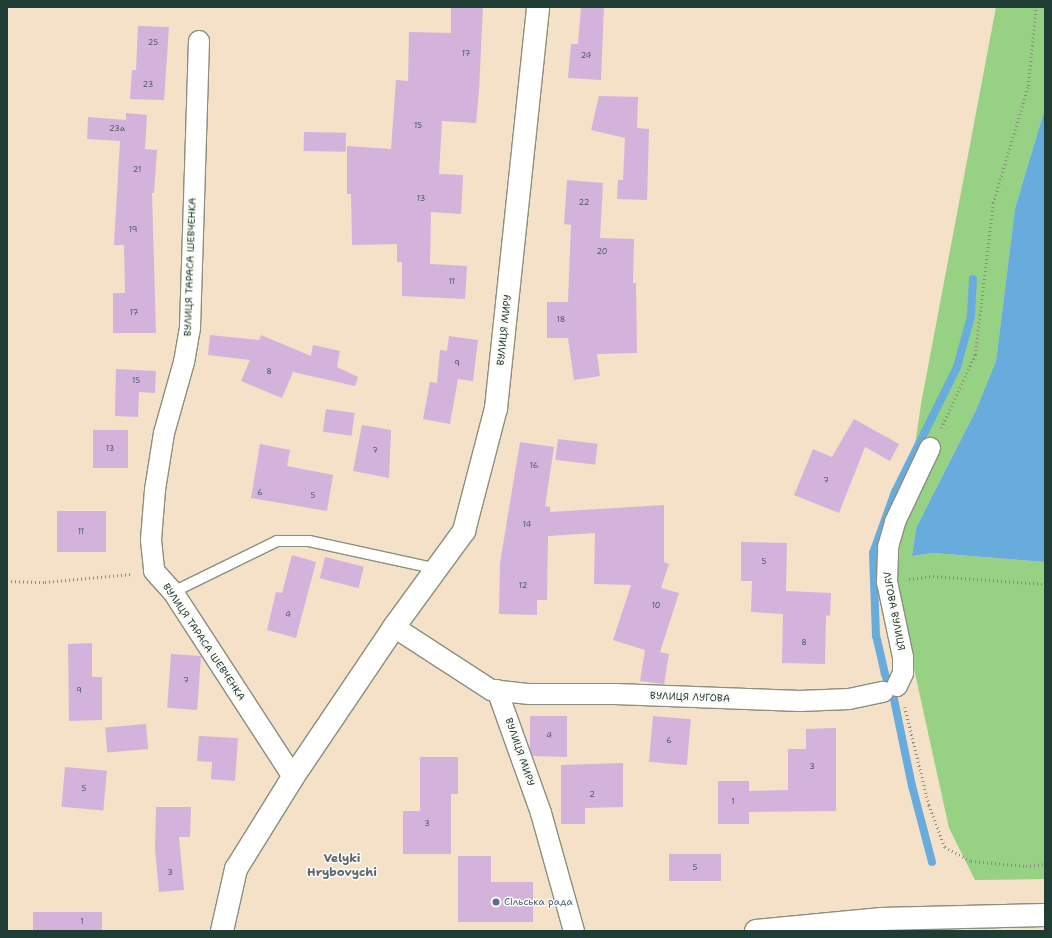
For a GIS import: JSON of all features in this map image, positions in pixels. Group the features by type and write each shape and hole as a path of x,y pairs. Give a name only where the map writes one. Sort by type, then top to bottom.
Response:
{"main road":[{"name":"ВУЛИЦЯ МИРУ","path":"293,777 394,627 464,531 496,408 538,7"},
{"path":"222,931 236,869 293,777"},
{"path":"756,931 881,919 1045,915"}],"street":[{"name":"ВУЛИЦЯ ТАРАСА ШЕВЧЕНКА","path":"199,41 190,328 184,362 164,433 152,506 151,540 154,571 173,592 293,777"},
{"name":"ЛУГОВА ВУЛИЦЯ","path":"893,687 903,657 887,582 888,547 895,522 930,448"},
{"path":"394,627 491,690 497,690"},
{"name":"ВУЛИЦЯ ЛУГОВА","path":"497,690 530,694 614,694 800,701 849,699 893,687"},
{"name":"ВУЛИЦЯ МИРУ","path":"497,690 541,813 574,931"}],"lane":[{"path":"173,592 278,541 309,541 437,569"}],"path":[{"path":"930,448 956,400 975,355 994,203 1028,86 1036,7"},
{"path":"7,581 45,582 154,571"},
{"path":"887,582 933,576 1045,584"},
{"path":"893,687 929,805 945,847 971,861 1026,866 1045,864"}],"green space":[{"path":"996,7 1045,7 1045,108 1015,208 996,361 976,410 916,528 912,556 933,553 1045,562 1045,879 975,880 949,828 895,582 921,404"}],"water":[{"path":"1045,108 1045,562 933,553 912,556 916,528 976,410 996,361 1015,208"}],"building":[{"path":"451,7 483,7 479,91 476,123 442,121 439,174 463,175 461,214 431,212 430,264 467,266 465,299 402,296 402,262 397,262 397,244 352,245 351,194 347,194 347,146 391,149 396,80 408,81 409,32 451,33"},
{"path":"581,7 604,7 601,80 568,78 571,44 578,44"},
{"path":"138,26 169,27 164,100 130,99 132,70 136,70"},
{"path":"599,96 638,97 637,128 649,129 647,200 617,199 618,180 623,180 625,138 591,130"},
{"path":"126,113 147,115 145,149 157,150 154,193 152,193 156,333 113,333 113,293 125,293 124,245 114,245 120,141 87,139 88,117 126,120"},
{"path":"304,132 346,133 346,152 304,151"},
{"path":"567,180 603,183 600,238 634,239 633,283 636,283 637,353 597,354 600,376 574,380 568,338 547,338 547,302 568,302 571,225 564,224"},
{"path":"210,335 259,340 261,335 311,356 313,345 340,351 337,367 358,377 355,386 293,372 282,398 241,381 250,360 208,355"},
{"path":"449,336 478,340 473,381 458,379 450,424 423,419 430,382 437,383 440,350 447,351"},
{"path":"116,369 156,371 155,393 139,392 138,417 115,416"},
{"path":"326,409 355,413 352,436 323,432"},
{"path":"854,419 899,444 890,461 865,447 839,513 794,495 813,449 832,457"},
{"path":"362,425 391,430 389,478 353,471"},
{"path":"93,430 128,430 128,468 93,468"},
{"path":"558,439 598,444 595,465 555,460"},
{"path":"520,442 554,447 545,506 550,507 550,512 664,505 664,562 669,564 661,588 679,593 660,652 669,654 664,684 640,681 645,650 613,640 631,585 594,584 595,533 548,536 547,600 537,600 537,615 499,614 500,563"},
{"path":"260,444 290,450 287,466 333,475 327,511 251,498"},
{"path":"57,511 106,511 106,552 57,552"},
{"path":"741,542 787,543 786,591 831,593 830,616 826,615 825,664 782,663 783,614 751,612 752,581 741,581"},
{"path":"292,555 316,562 296,638 267,630 276,592 282,593"},
{"path":"325,557 364,567 358,588 320,578"},
{"path":"92,643 92,677 102,677 102,720 69,721 68,644"},
{"path":"171,654 201,656 197,710 167,708"},
{"path":"530,716 567,716 567,757 533,756 530,749"},
{"path":"653,716 691,719 687,765 649,762"},
{"path":"146,724 148,749 107,752 105,728"},
{"path":"836,728 836,811 749,812 749,824 718,824 718,781 749,781 749,791 788,790 788,749 806,749 806,729"},
{"path":"199,736 238,738 235,781 211,779 212,762 197,761"},
{"path":"420,757 458,757 458,794 451,794 451,854 403,854 403,811 420,811"},
{"path":"623,763 623,807 585,808 585,824 561,824 561,765"},
{"path":"65,767 107,771 103,811 62,807"},
{"path":"156,807 191,807 190,837 179,837 184,890 159,892 155,849"},
{"path":"669,854 721,854 721,881 669,881"},
{"name":"Сільська рада","path":"458,856 491,856 491,882 533,882 533,922 458,922"},
{"path":"33,912 102,912 102,931 33,931"}],"waterway":[{"path":"932,862 912,786 894,699 885,674 876,636 873,553 895,492 957,367 971,316 973,279"}],"place":[{"name":"Сільська рада","path":"496,902"}],"district":[{"name":"Velyki Hrybovychi","path":"342,866"}]}
